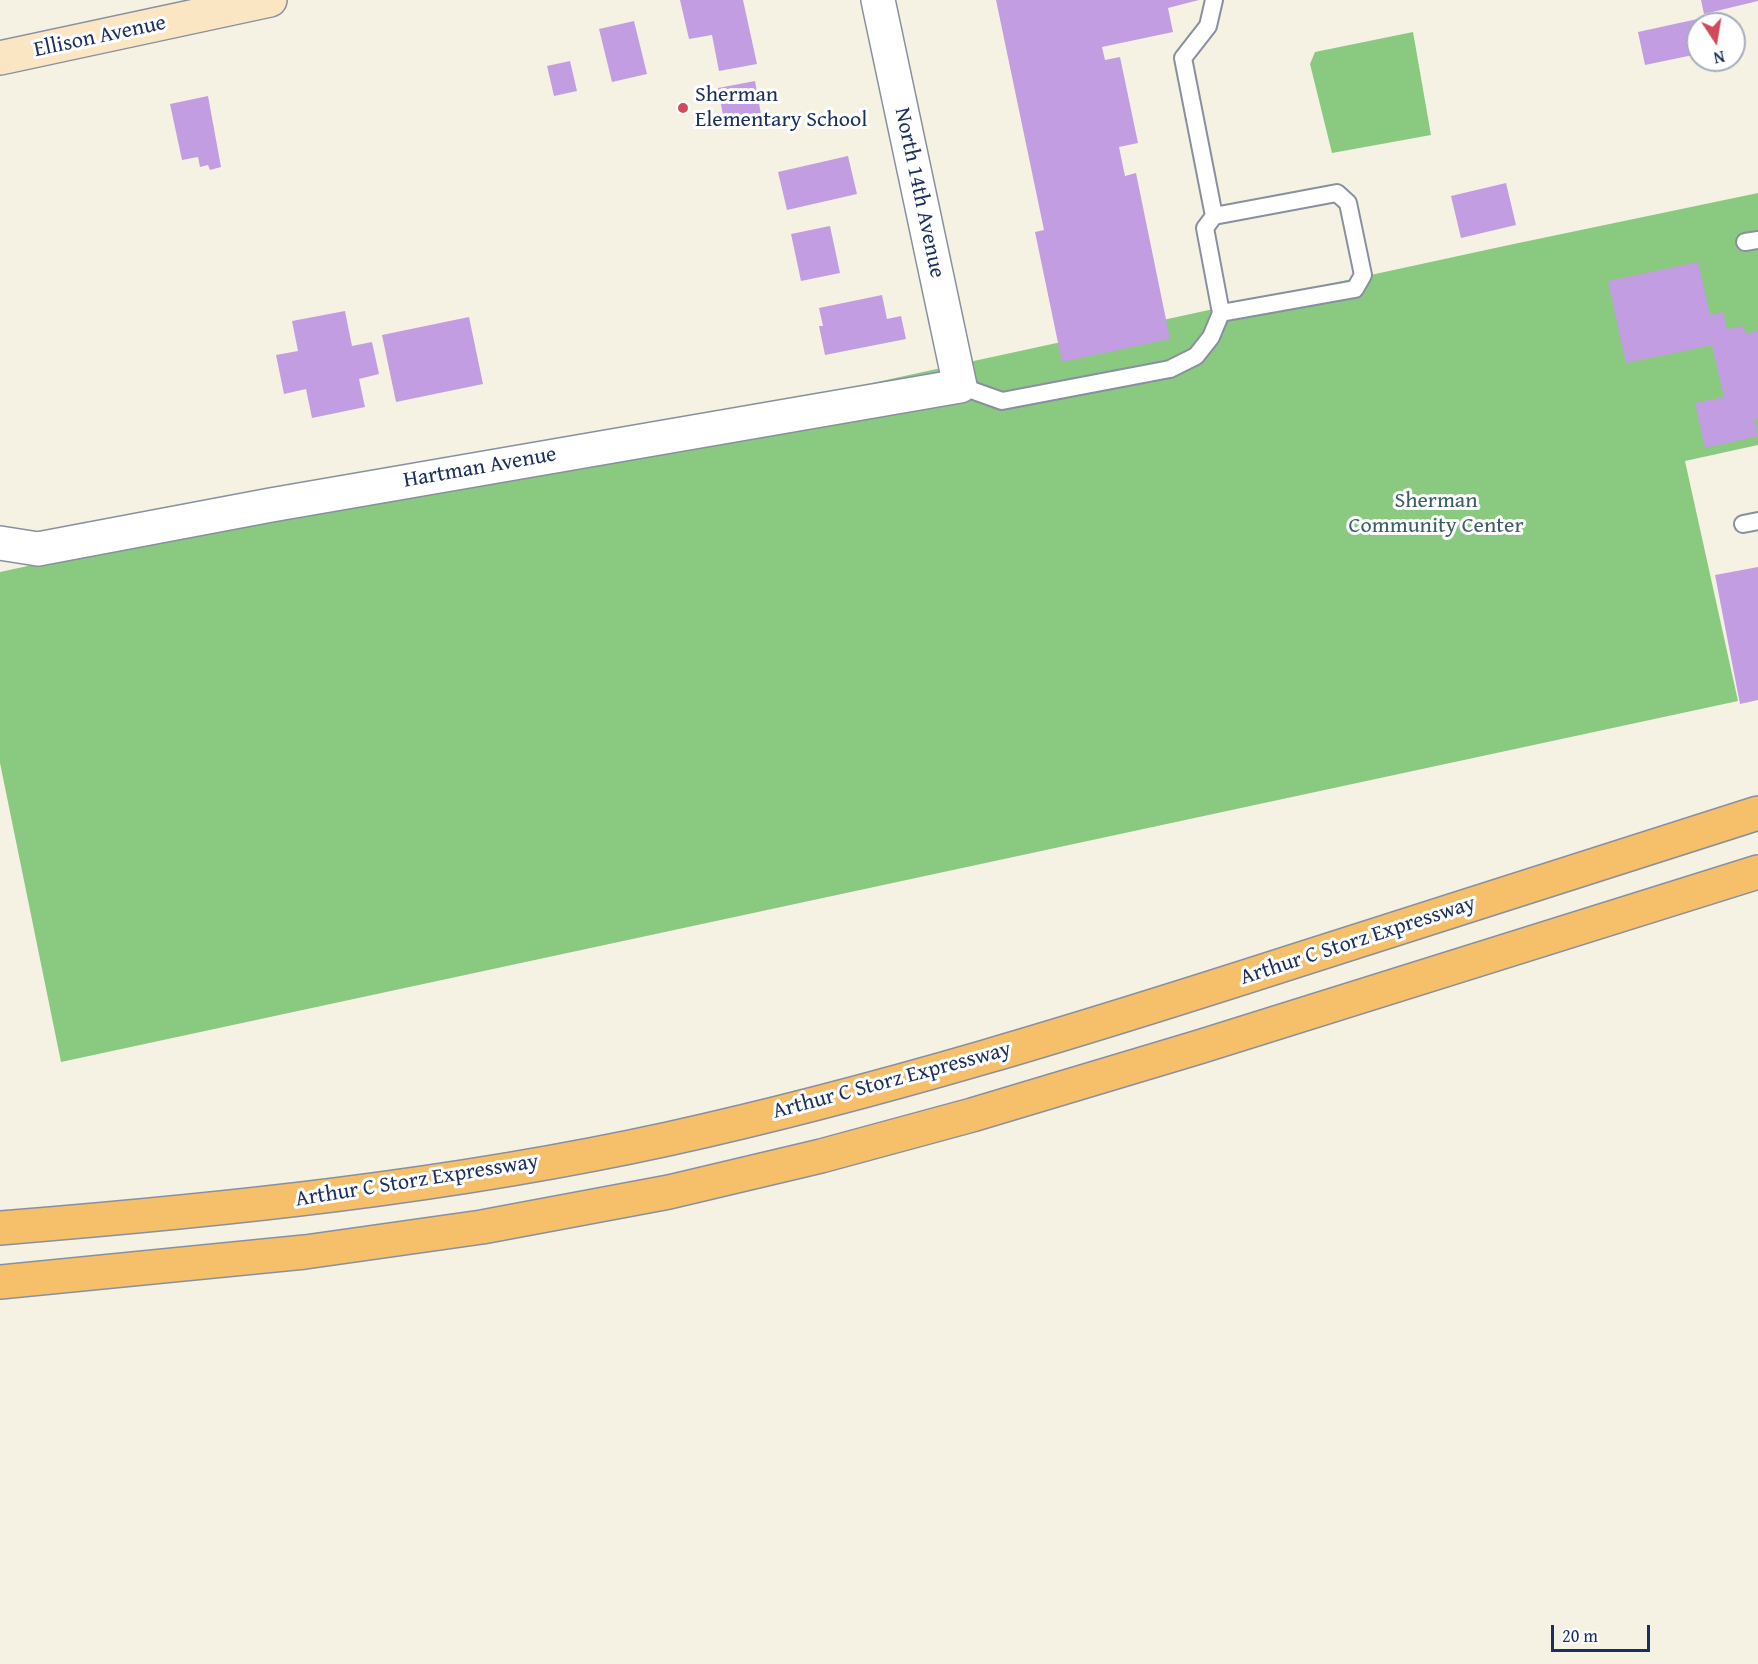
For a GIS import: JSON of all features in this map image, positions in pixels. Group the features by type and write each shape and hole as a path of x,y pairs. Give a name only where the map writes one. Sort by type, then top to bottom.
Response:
{"highway":[{"name":"Arthur C Storz Expressway","path":"0,1228 294,1200 477,1175 665,1139 805,1107 967,1063 1194,994 1758,813"},
{"path":"0,1282 305,1252 482,1227 669,1192 821,1156 972,1115 1199,1047 1758,872"}],"street":[{"name":"Ellison Avenue","path":"0,58 270,0"},
{"name":"North 14th Avenue","path":"878,0 960,386"},
{"name":"Hartman Avenue","path":"0,543 38,549 283,502 960,386"}],"lane":[{"path":"1214,0 1208,26 1183,58 1214,216"},
{"path":"960,386 1002,401 1170,369 1196,356 1211,337 1221,313 1205,228 1214,216 1337,193 1348,203 1363,275 1355,289 1221,313"}],"green space":[{"path":"1413,32 1431,135 1332,153 1310,64 1315,52"},
{"name":"Sherman Community Center","path":"1758,193 1758,445 1685,461 1738,701 61,1062 0,763 0,572"}],"building":[{"path":"680,0 743,0 757,64 719,71 712,35 689,39"},
{"path":"996,0 1199,0 1168,8 1173,32 1102,47 1105,60 1120,57 1138,143 1119,147 1125,176 1136,173 1170,339 1062,362 1035,232 1044,230"},
{"path":"1701,0 1758,0 1712,12 1704,12"},
{"path":"634,21 647,74 612,82 599,29"},
{"path":"1686,22 1686,56 1645,65 1638,32"},
{"path":"570,61 577,91 554,96 547,66"},
{"path":"755,81 762,120 725,126 718,88"},
{"path":"208,96 221,167 210,170 208,165 200,167 198,157 182,160 170,104"},
{"path":"848,156 857,194 787,210 778,172"},
{"path":"1506,183 1516,225 1461,238 1451,196"},
{"path":"830,226 840,273 801,281 791,234"},
{"path":"1698,262 1710,315 1723,312 1727,329 1744,326 1745,334 1758,331 1758,418 1754,419 1758,436 1705,448 1695,403 1724,397 1712,345 1626,363 1608,281"},
{"path":"882,295 887,319 901,316 906,339 825,355 819,326 823,326 819,308"},
{"path":"345,311 352,346 372,342 379,374 359,379 365,407 312,418 306,389 284,394 276,355 298,351 292,321"},
{"path":"469,317 483,384 396,402 382,335"},
{"path":"1758,567 1758,700 1740,704 1715,575"}],"place":[{"name":"Sherman Elementary School","path":"683,108"}]}
